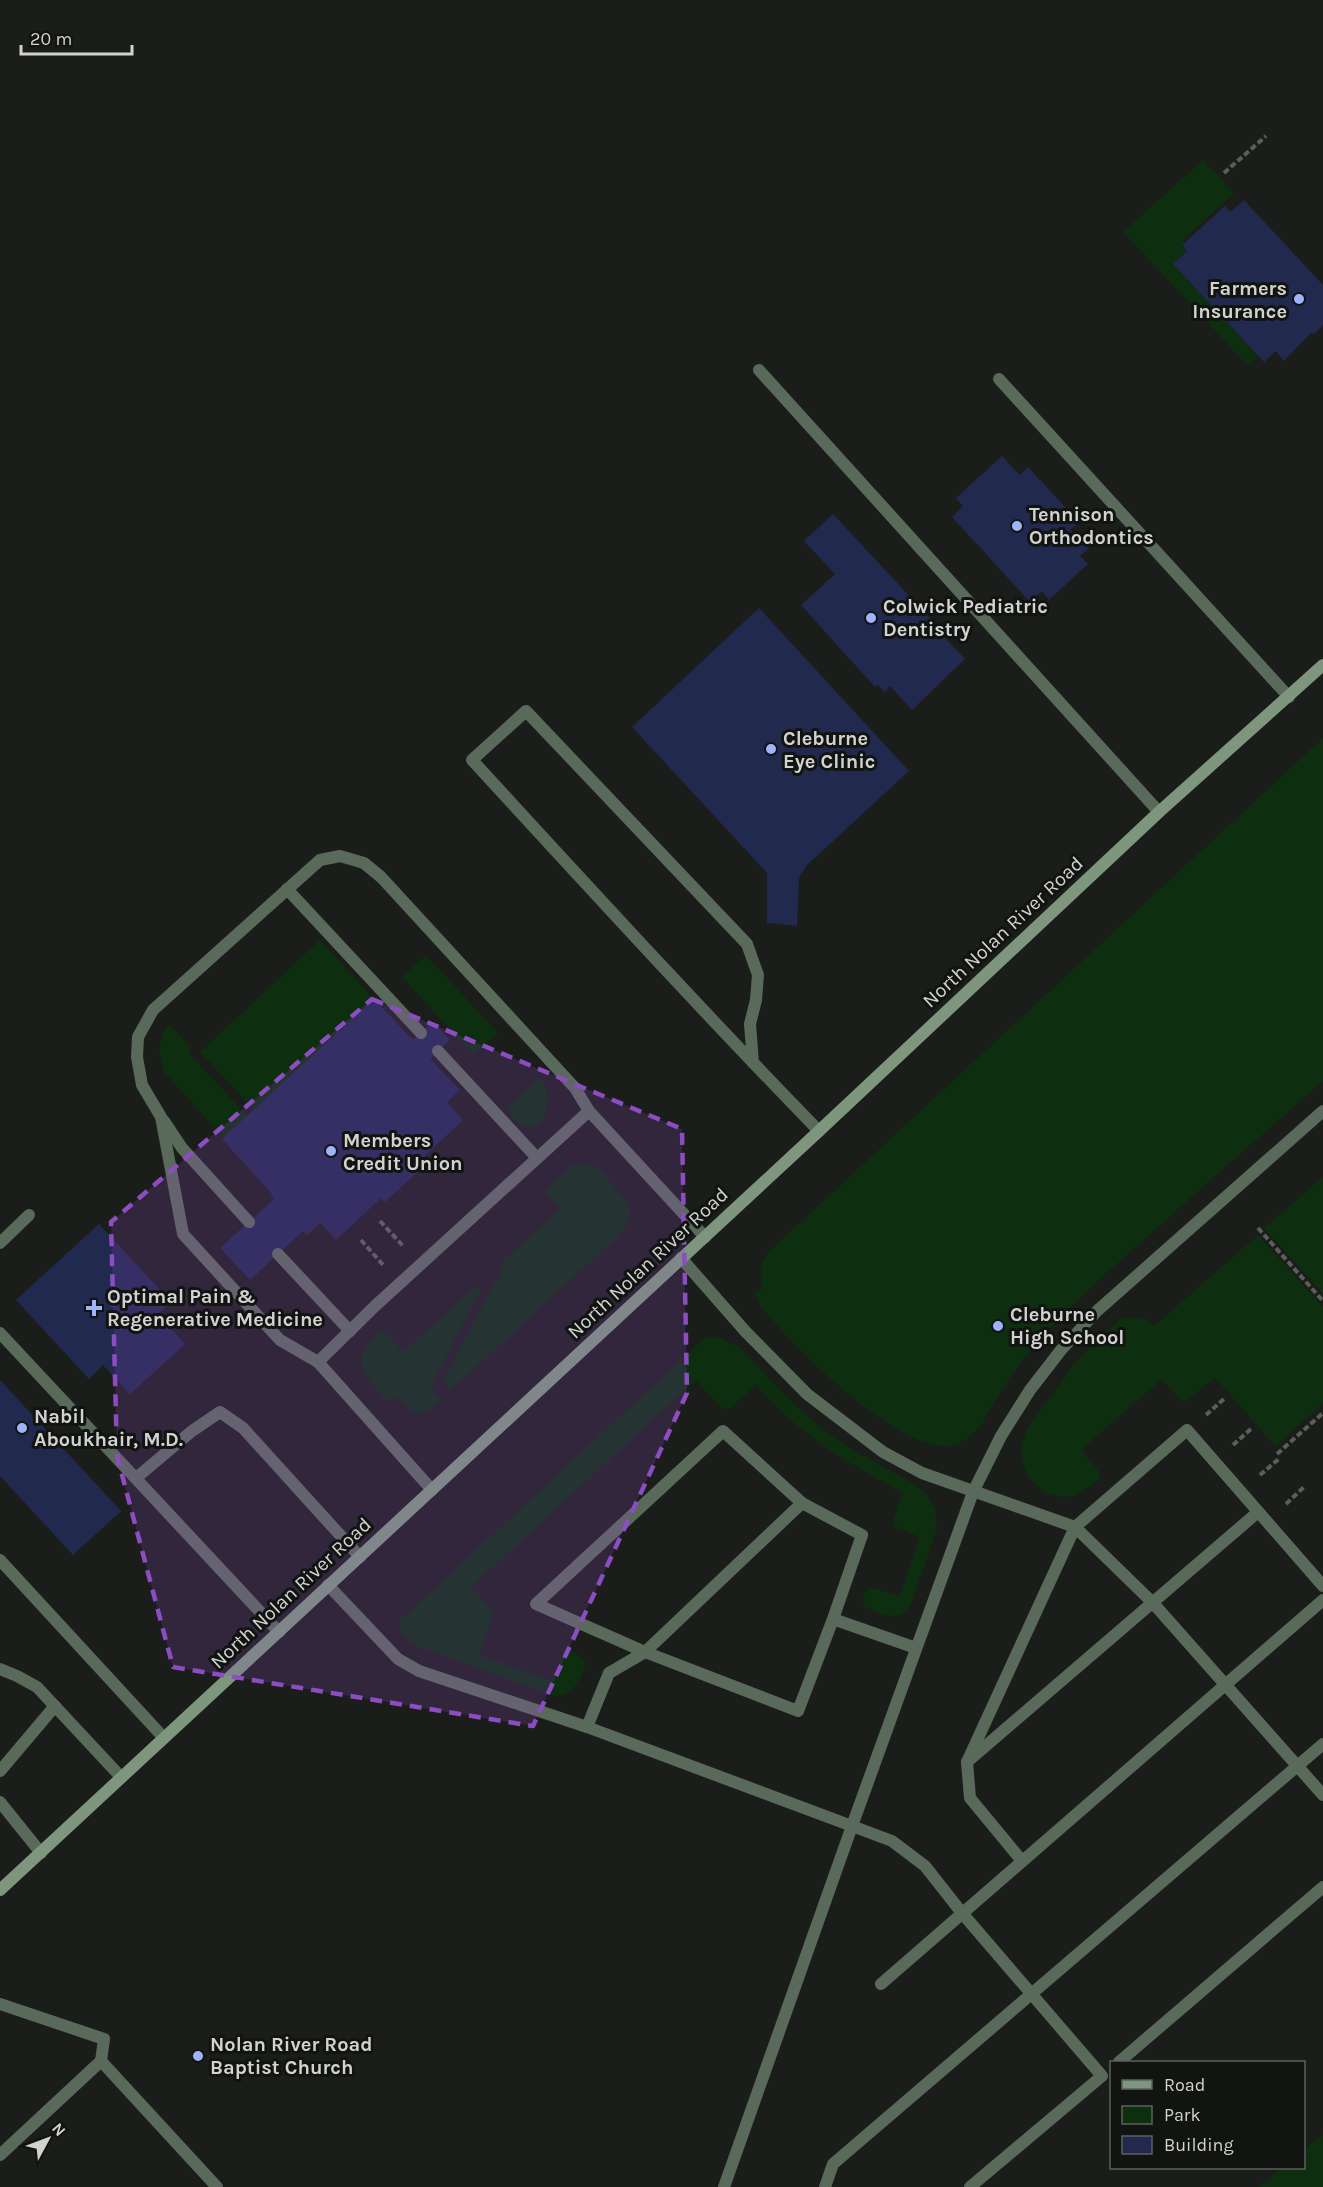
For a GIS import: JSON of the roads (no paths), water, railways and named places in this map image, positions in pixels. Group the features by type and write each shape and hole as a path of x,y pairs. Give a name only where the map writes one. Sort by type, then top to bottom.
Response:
{"main road":[{"name":"North Nolan River Road","path":"0,1890 819,1131 1159,812 1323,666"}],"lane":[{"path":"759,370 1159,812"},
{"path":"999,379 1289,697"},
{"path":"753,1064 750,1024 756,1000 758,975 747,944 526,711 472,760 753,1064 819,1131"},
{"path":"249,1222 182,1148 161,1118 142,1085 137,1057 138,1037 153,1010 287,889 320,860 340,856 364,863 381,876 575,1088 589,1111 705,1237"},
{"path":"287,889 421,1033"},
{"path":"438,1051 537,1158"},
{"path":"724,2187 973,1492 1000,1436 1030,1389 1061,1350 1097,1311 1323,1110"},
{"path":"318,1362 420,1265 589,1111"},
{"path":"161,1118 183,1234 280,1340 318,1362 432,1490"},
{"path":"0,1243 30,1215"},
{"path":"278,1254 350,1330"},
{"path":"681,1258 778,1366 815,1401 883,1452 922,1473 1075,1527 1153,1602 1323,1795"},
{"path":"0,1333 279,1632"},
{"path":"136,1478 192,1431 220,1412 243,1428 360,1557"},
{"path":"1022,1861 970,1798 967,1762 1075,1527 1187,1430 1323,1586"},
{"path":"723,1431 802,1503 862,1535 798,1711 645,1652 536,1604 723,1431"},
{"path":"587,1727 609,1674 645,1652 802,1503"},
{"path":"967,1762 1258,1512"},
{"path":"0,1560 164,1738"},
{"path":"328,1586 398,1659 419,1671 587,1727 892,1841 925,1866 1030,1993 1107,2072 970,2187"},
{"path":"881,1984 1323,1600"},
{"path":"833,1619 916,1648"},
{"path":"0,1670 37,1687 121,1777"},
{"path":"0,1771 55,1706"},
{"path":"825,2187 833,2164 1323,1744"},
{"path":"0,1802 41,1853"},
{"path":"1120,2061 1323,1887"},
{"path":"0,2004 104,2039 101,2061 0,2155"},
{"path":"101,2061 217,2187"}],"place":[{"name":"Farmers Insurance","path":"1299,299"},
{"name":"Tennison Orthodontics","path":"1017,526"},
{"name":"Colwick Pediatric Dentistry","path":"871,618"},
{"name":"Cleburne Eye Clinic","path":"771,749"},
{"name":"Members Credit Union","path":"331,1151"},
{"name":"Optimal Pain & Regenerative Medicine","path":"94,1308"},
{"name":"Cleburne High School","path":"998,1326"},
{"name":"Nabil Aboukhair, M.D.","path":"22,1428"},
{"name":"Nolan River Road Baptist Church","path":"198,2056"}]}
